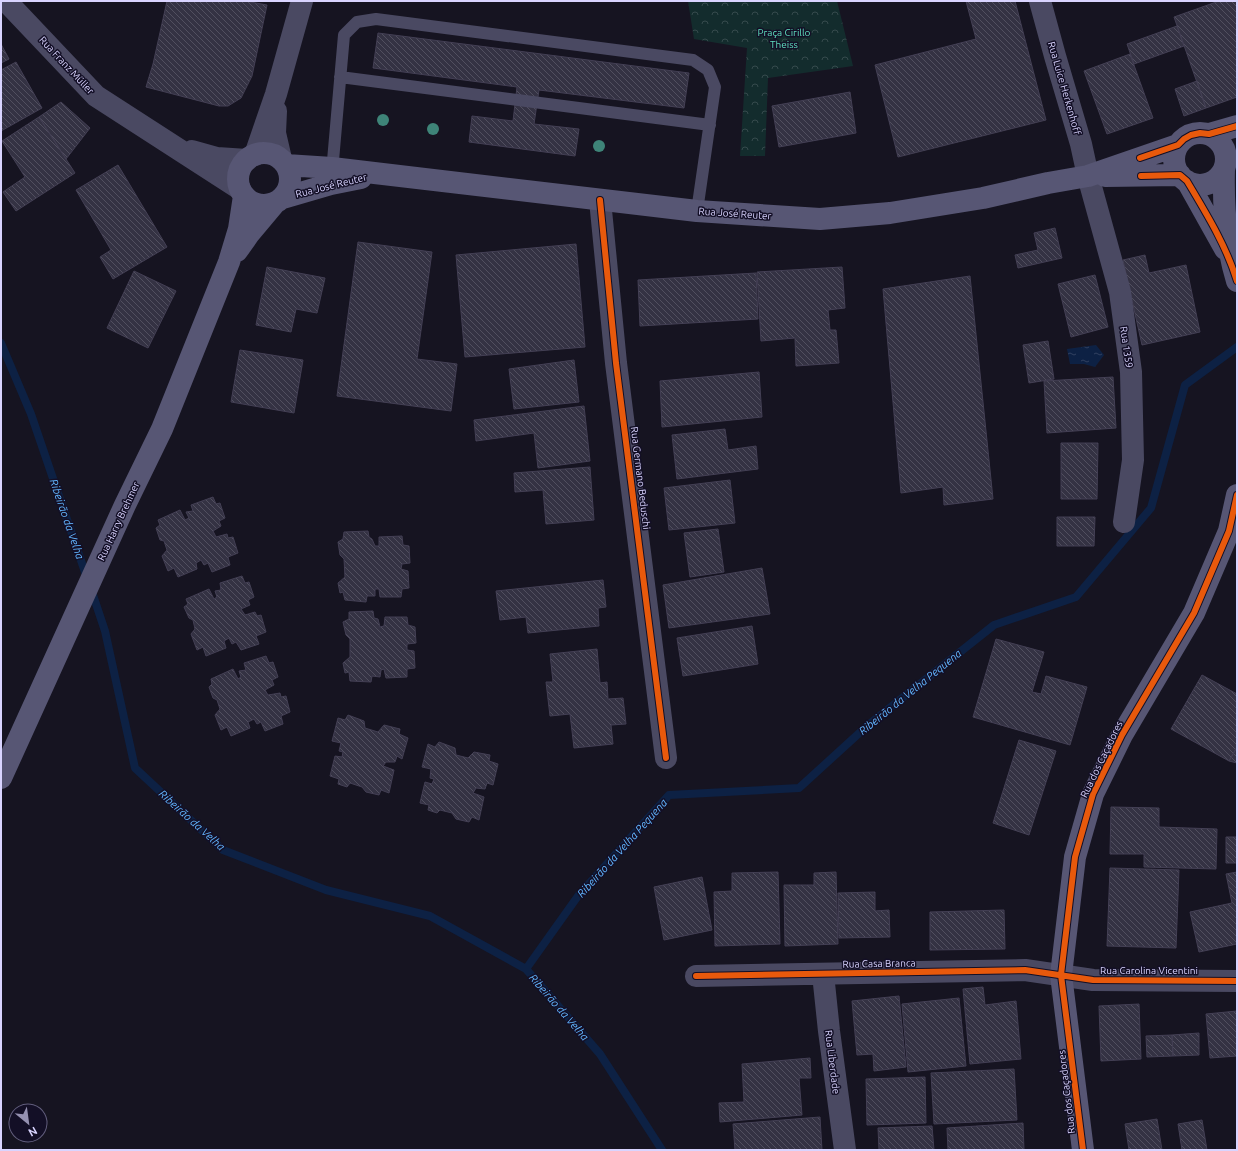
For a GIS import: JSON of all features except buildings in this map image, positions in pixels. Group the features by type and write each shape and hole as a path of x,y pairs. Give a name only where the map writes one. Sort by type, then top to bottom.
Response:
{"main road":[{"path":"1234,271 1216,231 1176,168 1175,152 1178,145 1191,135 1200,133 1209,134 1237,126"},
{"path":"1209,134 1222,144 1229,161 1224,203 1234,271"},
{"name":"Rua José Reuter","path":"284,162 331,176 380,174 697,211 820,219 890,213 983,198 1048,183 1088,176 1178,145"},
{"path":"263,153 272,155 284,162 289,173 290,182 288,191 279,200 267,205 258,205 250,201 242,192 238,181 242,166 251,157 263,153"},
{"path":"1183,178 1194,184 1203,185 1212,182 1219,177 1229,161"},
{"name":"Rua José Reuter","path":"279,200 331,176"},
{"name":"Rua José Reuter","path":"1088,176 1183,178"},
{"name":"Rua Harry Brehmer","path":"1,778 125,505 162,430 229,262 239,229 242,192"},
{"name":"Rua Harry Brehmer","path":"229,262 249,234 279,200"},
{"name":"Rua dos Caçadores","path":"1083,1150 1061,975 1075,857 1093,794 1122,735 1194,613 1229,531 1237,495"}],"street":[{"name":"Rua Franz Müller","path":"6,1 96,96 176,147 242,192"},
{"path":"251,157 276,94 302,1"},
{"name":"Rua Luice Herkenhoff","path":"1040,1 1081,144 1088,176"},
{"path":"276,94 275,133 284,162"},
{"name":"Rua Franz Müller","path":"176,147 217,158 251,157"},
{"name":"Rua 1359","path":"1088,176 1120,292 1131,372 1133,460 1124,522"},
{"name":"Rua Germano Beduschi","path":"600,200 616,363 666,758"},
{"name":"Rua Casa Branca","path":"696,976 1024,970 1061,975"},
{"name":"Rua Liberdade","path":"824,974 829,1030 845,1150"},
{"name":"Rua Carolina Vicentini","path":"1061,975 1093,980 1237,981"}],"lane":[{"path":"331,176 344,35 358,22 376,19 693,60 708,70 715,87 697,211"},
{"path":"340,78 710,125"}],"green space":[{"name":"Praça Cirillo Theiss","path":"688,1 837,1 853,66 768,78 765,156 740,156 747,48 694,39"}],"water":[{"path":"1096,345 1104,355 1095,367 1084,364 1070,364 1067,349"}],"waterway":[{"name":"Ribeirão da Velha","path":"1,343 31,414 87,578"},
{"name":"Ribeirão da Velha Pequena","path":"526,969 578,896 669,795 799,788 867,726 994,625 1076,597 1151,508 1185,385 1237,347"},
{"name":"Ribeirão da Velha","path":"91,589 105,631 135,768 223,850 326,890 430,916 526,969 600,1054 662,1150"}],"cycle path":[{"path":"1140,158 1178,145 1191,135 1200,133 1209,134 1237,126"},
{"path":"1141,176 1180,175 1187,181 1221,242 1237,281"},
{"path":"600,200 616,363 666,758"},
{"path":"1083,1150 1061,975 1075,857 1093,794 1122,735 1194,613 1229,531 1237,495"},
{"path":"696,976 1025,970 1093,980 1237,981"}]}
